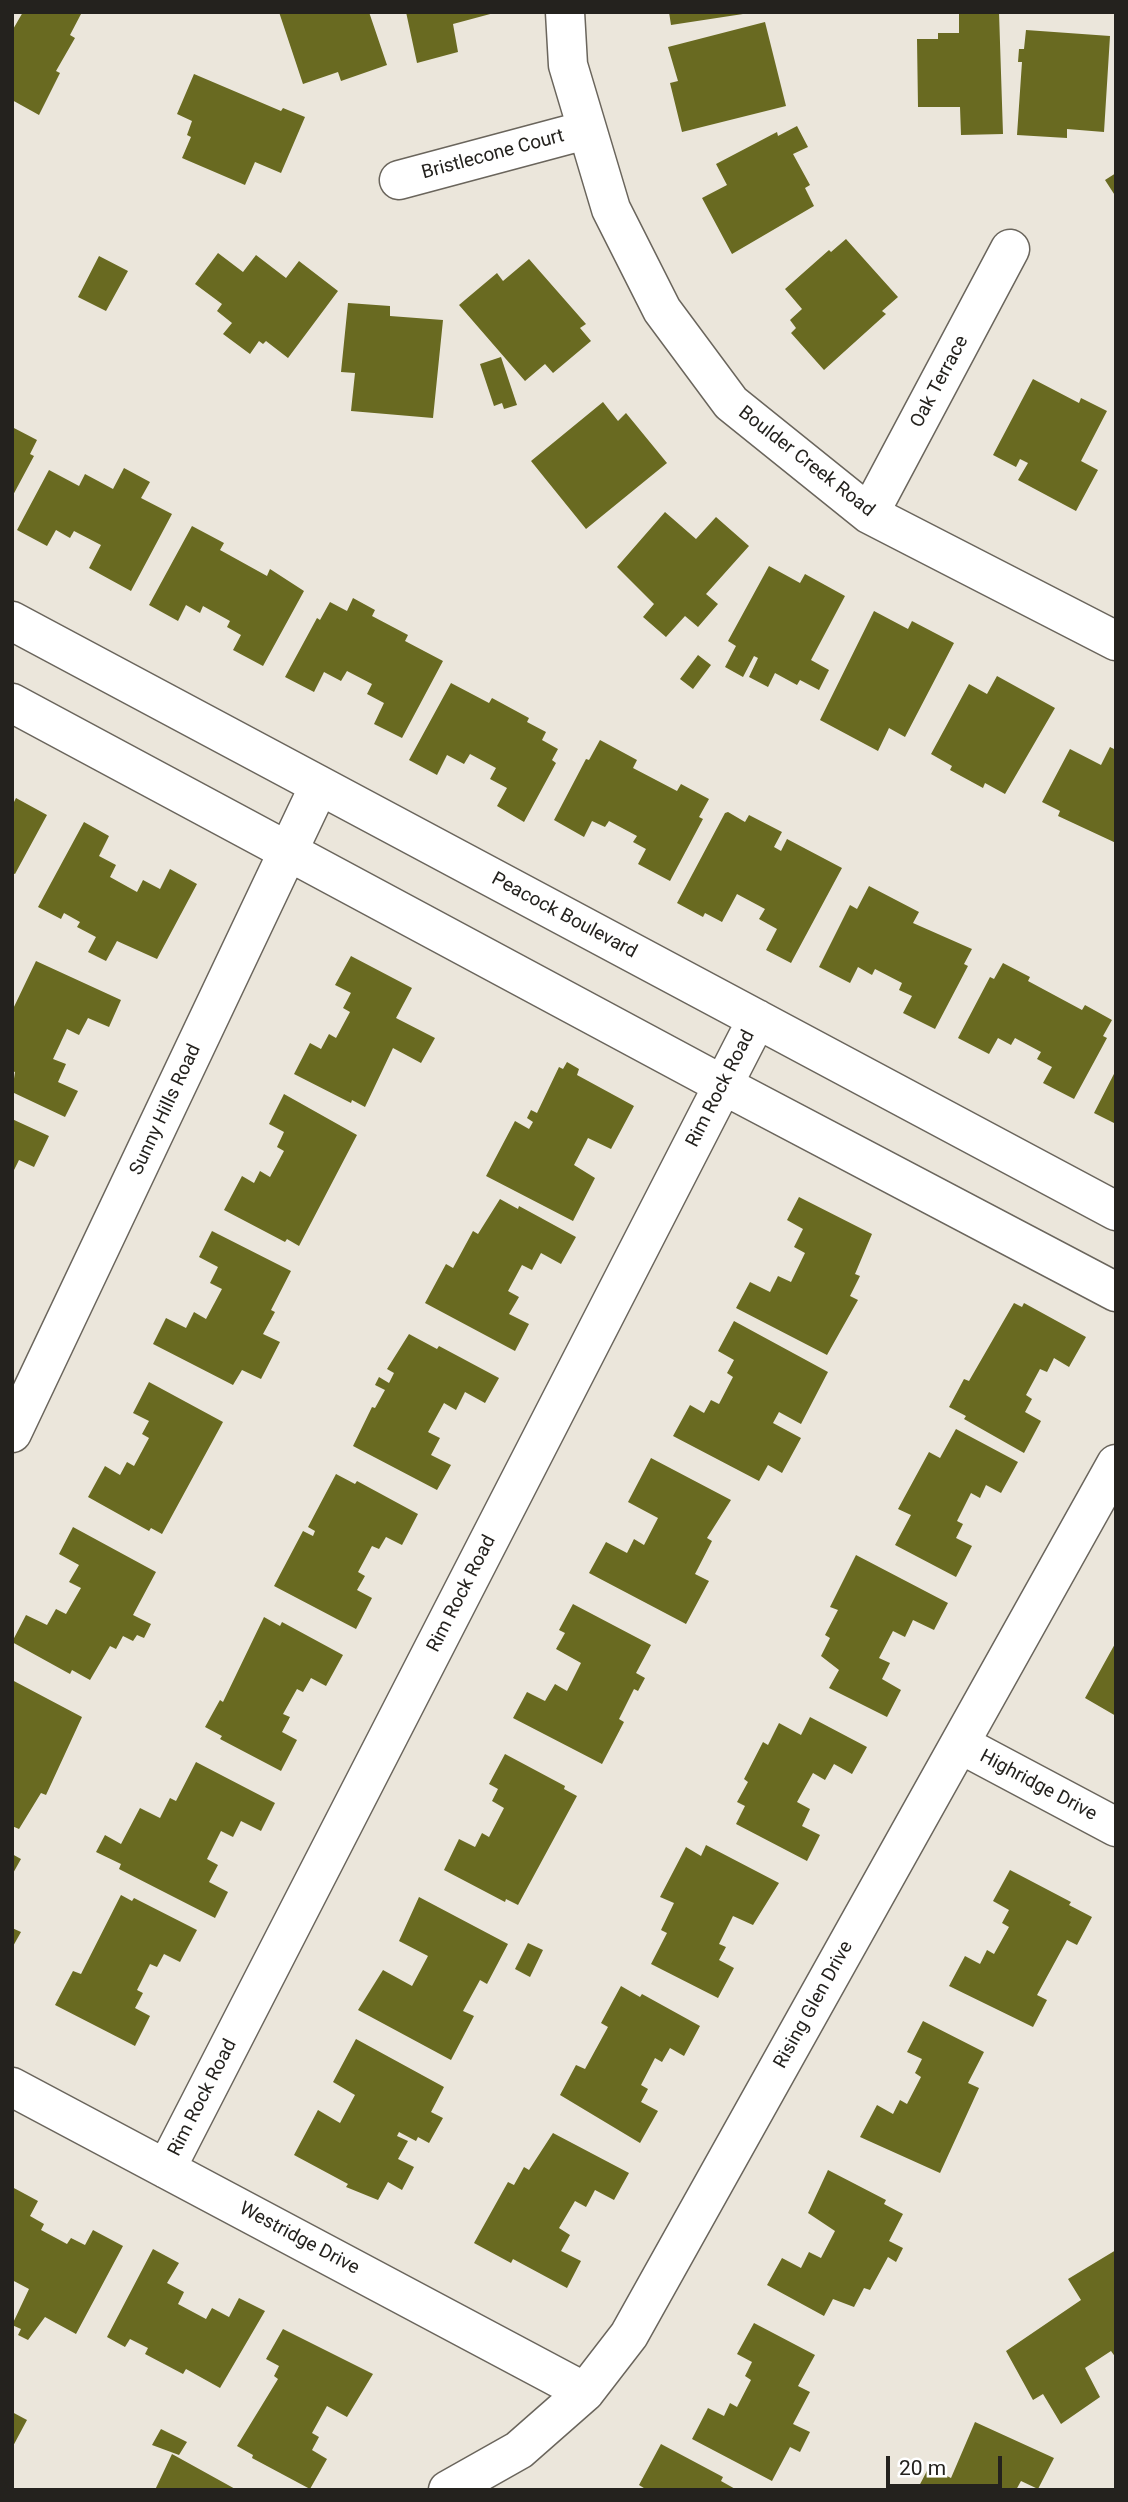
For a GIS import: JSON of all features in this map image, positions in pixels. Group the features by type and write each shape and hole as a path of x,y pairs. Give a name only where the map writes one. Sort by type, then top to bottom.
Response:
{"street":[{"name":"Boulder Creek Road","path":"565,12 568,65 611,209 670,321 731,403 869,514 1116,641"},
{"name":"Bristlecone Court","path":"399,180 586,131"},
{"name":"Oak Terrace","path":"869,514 1010,249"},
{"name":"Peacock Boulevard","path":"12,621 1116,1211"},
{"path":"12,703 723,1085 1116,1292"},
{"name":"Sunny Hills Road","path":"12,1433 319,786"},
{"name":"Rim Rock Road","path":"166,2169 757,1018"},
{"name":"Rising Glen Drive","path":"448,2490 519,2450 585,2392 629,2335 1116,1464"},
{"name":"Highridge Drive","path":"960,1744 1116,1827"},
{"name":"Westridge Drive","path":"12,2087 585,2392"}],"building":[{"path":"23,12 81,14 70,35 75,38 56,71 60,73 39,115 12,100 12,31"},
{"path":"279,12 369,12 387,65 341,81 338,72 303,84"},
{"path":"406,12 494,13 453,24 458,52 417,63"},
{"path":"669,12 743,12 743,14 671,25"},
{"path":"959,12 999,12 1003,134 961,135 960,107 918,107 917,39 938,39 938,33 959,33"},
{"path":"765,22 786,106 682,132 670,83 678,81 668,47"},
{"path":"1026,30 1110,36 1104,132 1067,129 1067,138 1017,135 1022,62 1018,62 1019,49 1024,49"},
{"path":"194,74 281,111 283,108 305,117 281,173 255,162 245,185 182,158 191,137 187,135 192,121 177,114"},
{"path":"797,126 808,147 793,154 810,185 805,188 814,206 732,254 702,198 727,185 716,164 777,132 778,136"},
{"path":"1116,173 1116,197 1105,180"},
{"path":"846,239 898,297 882,311 886,314 824,370 791,333 796,328 790,320 802,309 785,289 829,250 831,252"},
{"path":"218,253 243,272 256,255 286,278 299,261 338,291 288,358 266,341 263,344 259,341 250,354 223,334 232,323 217,311 222,304 195,284"},
{"path":"99,256 128,271 106,311 78,297"},
{"path":"529,259 586,324 580,328 591,341 553,373 545,364 525,381 459,305 497,273 503,281"},
{"path":"348,303 390,306 390,316 443,320 433,418 351,411 355,373 341,372"},
{"path":"501,357 517,405 504,409 502,403 494,406 480,364"},
{"path":"1033,379 1079,403 1081,398 1107,411 1081,461 1098,470 1076,511 1018,480 1028,463 1020,459 1016,467 993,455"},
{"path":"603,402 618,421 626,413 667,463 586,529 531,461"},
{"path":"12,427 37,440 30,454 34,456 12,497"},
{"path":"124,468 150,482 141,498 172,514 131,591 89,568 101,545 74,531 70,538 56,530 47,546 17,530 49,470 79,486 85,474 113,489"},
{"path":"665,512 696,539 716,517 749,546 706,594 718,604 698,627 685,616 666,637 643,617 654,604 617,567"},
{"path":"192,526 224,543 220,550 267,576 270,569 304,591 263,666 233,650 241,635 227,627 230,621 203,606 200,613 186,605 178,621 149,605"},
{"path":"769,566 800,583 805,574 845,596 811,660 829,670 819,690 800,680 797,685 775,673 768,687 749,677 758,658 754,656 743,677 725,667 736,646 728,641"},
{"path":"353,598 375,610 372,616 408,635 405,641 443,661 402,738 374,724 384,703 367,694 372,684 347,671 341,681 324,672 314,692 285,677 317,618 320,620 330,602 347,611"},
{"path":"874,611 908,629 912,621 954,643 905,737 889,728 878,751 820,720"},
{"path":"698,655 711,665 693,689 680,679"},
{"path":"997,676 1055,708 1005,794 985,783 983,788 950,770 952,766 931,754 969,684 987,694"},
{"path":"451,683 489,703 492,698 529,718 527,722 546,732 542,740 558,749 552,760 556,763 524,822 497,806 507,788 490,779 496,768 470,754 464,764 447,755 437,775 409,760"},
{"path":"600,740 637,760 633,768 677,791 681,784 709,799 699,817 703,819 670,881 638,864 646,849 633,842 637,836 609,821 605,827 592,821 584,837 554,820 586,759 589,760"},
{"path":"1110,747 1116,750 1116,843 1058,816 1060,811 1042,802 1070,749 1101,765"},
{"path":"16,798 47,815 15,874 12,873 12,806"},
{"path":"728,812 745,822 749,815 782,832 774,847 781,851 787,839 842,868 791,963 766,950 777,929 759,919 765,909 737,894 722,922 705,913 703,917 677,903 725,813"},
{"path":"84,822 109,836 99,856 116,865 110,877 137,892 143,880 160,889 170,869 197,884 157,959 117,941 106,961 88,952 96,937 77,927 80,922 64,913 61,919 38,907"},
{"path":"869,886 919,912 913,923 972,949 964,964 968,966 935,1029 903,1013 912,996 899,990 902,983 875,969 872,975 858,967 850,983 819,967 850,905 857,909"},
{"path":"351,956 412,988 396,1018 435,1038 421,1063 393,1048 365,1107 352,1100 351,1103 294,1074 310,1043 321,1049 329,1034 336,1038 350,1012 343,1008 351,993 335,985"},
{"path":"36,961 121,1000 109,1027 88,1018 79,1035 67,1029 53,1059 66,1064 58,1082 78,1091 65,1117 12,1092 15,1072 12,1071 12,1011"},
{"path":"1003,963 1030,977 1028,981 1082,1010 1085,1005 1112,1020 1103,1036 1107,1038 1074,1099 1043,1083 1052,1067 1037,1059 1041,1052 1015,1038 1011,1045 998,1038 989,1054 958,1038 990,977 994,979"},
{"path":"567,1062 579,1069 577,1075 634,1106 611,1149 588,1138 574,1165 595,1178 573,1221 486,1176 515,1121 529,1129 533,1122 527,1118 531,1110 537,1113 559,1067 563,1069"},
{"path":"1116,1070 1116,1124 1094,1113"},
{"path":"284,1094 357,1135 299,1246 287,1239 285,1242 224,1210 242,1176 254,1183 260,1171 270,1177 284,1151 277,1147 284,1132 269,1124"},
{"path":"12,1119 49,1136 34,1167 19,1160 12,1174"},
{"path":"799,1197 872,1234 855,1274 860,1276 850,1296 858,1300 827,1355 736,1308 750,1282 770,1292 778,1276 791,1282 805,1253 794,1247 803,1229 787,1220"},
{"path":"500,1199 518,1209 519,1206 576,1237 561,1264 541,1253 532,1270 522,1265 508,1291 519,1297 509,1314 529,1324 515,1351 425,1303 446,1264 453,1268 473,1231 478,1234"},
{"path":"212,1231 291,1271 271,1310 275,1312 263,1334 280,1342 261,1379 242,1370 233,1385 153,1344 166,1318 186,1328 194,1312 206,1319 222,1289 210,1283 218,1267 199,1257"},
{"path":"1014,1303 1022,1307 1024,1303 1086,1337 1069,1367 1054,1358 1047,1372 1040,1369 1026,1395 1032,1399 1025,1412 1041,1421 1024,1453 964,1419 966,1416 949,1407 964,1379 969,1381"},
{"path":"734,1321 828,1372 801,1424 779,1412 773,1423 801,1438 782,1473 768,1465 759,1481 673,1436 690,1405 704,1413 711,1400 719,1404 733,1377 727,1373 734,1360 718,1351"},
{"path":"409,1334 437,1349 439,1346 499,1378 485,1403 465,1392 456,1410 444,1403 428,1432 440,1438 431,1455 451,1465 437,1490 353,1446 372,1407 375,1408 385,1390 375,1385 379,1377 389,1383 394,1373 387,1369"},
{"path":"149,1382 223,1422 162,1534 151,1528 149,1531 88,1497 105,1466 120,1475 127,1462 134,1466 149,1438 142,1434 149,1421 133,1413"},
{"path":"956,1429 1018,1462 1001,1493 986,1485 980,1498 971,1493 957,1521 963,1524 956,1538 972,1546 956,1577 895,1545 911,1515 898,1509 929,1452 940,1458"},
{"path":"651,1458 731,1500 707,1538 712,1541 695,1574 709,1581 686,1624 589,1573 606,1542 627,1553 634,1539 644,1545 658,1518 628,1502"},
{"path":"336,1474 355,1484 357,1481 418,1514 402,1545 386,1537 379,1549 372,1546 358,1572 365,1576 357,1590 372,1598 356,1629 274,1586 303,1531 313,1536 315,1531 308,1527"},
{"path":"73,1527 156,1572 133,1615 151,1624 144,1638 137,1635 133,1641 123,1636 116,1649 110,1646 90,1680 72,1670 70,1674 12,1642 26,1615 47,1625 56,1609 66,1614 81,1588 69,1582 79,1565 59,1554"},
{"path":"856,1555 948,1603 934,1630 913,1620 905,1637 893,1631 879,1658 890,1663 882,1679 901,1690 887,1717 829,1688 839,1670 821,1656 830,1638 825,1635 838,1610 830,1607"},
{"path":"573,1604 651,1645 636,1673 645,1678 638,1691 634,1689 619,1719 624,1722 602,1764 513,1718 527,1692 545,1701 555,1684 567,1691 581,1663 556,1649 565,1633 559,1630"},
{"path":"264,1617 280,1626 282,1622 343,1655 326,1686 311,1678 303,1692 297,1689 283,1714 290,1717 282,1732 297,1740 281,1771 220,1739 222,1736 205,1727 220,1700 223,1702"},
{"path":"1116,1642 1116,1716 1085,1698"},
{"path":"12,1680 82,1717 46,1795 41,1793 19,1829 12,1826"},
{"path":"810,1717 867,1747 852,1774 834,1764 825,1780 813,1773 797,1802 810,1809 802,1826 820,1835 807,1861 736,1824 745,1806 737,1802 748,1782 744,1779 763,1742 768,1745 779,1723 801,1735"},
{"path":"505,1754 565,1786 564,1789 577,1796 518,1905 506,1899 505,1902 444,1870 459,1839 475,1847 482,1833 489,1837 504,1808 492,1801 498,1789 489,1784"},
{"path":"196,1762 275,1803 261,1831 241,1821 233,1837 221,1831 207,1859 218,1865 209,1882 228,1892 215,1918 119,1869 121,1864 96,1852 105,1835 121,1844 140,1808 160,1818 170,1798 176,1801"},
{"path":"706,1845 779,1883 753,1925 733,1916 719,1944 726,1947 719,1960 734,1968 718,1998 651,1964 667,1933 661,1930 674,1903 660,1897 686,1847 701,1856"},
{"path":"12,1854 21,1859 12,1875"},
{"path":"1010,1870 1071,1902 1069,1905 1092,1917 1077,1945 1067,1940 1037,1995 1047,2000 1033,2027 949,1986 965,1956 980,1964 987,1950 994,1954 1009,1927 1002,1923 1009,1910 993,1901"},
{"path":"121,1895 132,1901 134,1898 197,1930 180,1962 164,1954 157,1967 150,1964 137,1990 143,1993 135,2008 150,2016 135,2046 55,2005 73,1971 81,1974"},
{"path":"419,1897 508,1944 487,1984 480,1980 463,2011 474,2016 451,2060 358,2010 383,1970 412,1986 428,1956 399,1941"},
{"path":"12,1928 21,1932 12,1948"},
{"path":"528,1943 543,1950 530,1977 515,1969"},
{"path":"621,1986 640,1997 642,1994 700,2026 684,2056 670,2048 662,2062 655,2058 641,2085 648,2089 641,2102 658,2111 640,2143 560,2095 576,2065 585,2069 608,2027 601,2023"},
{"path":"923,2021 984,2052 968,2083 979,2088 940,2173 860,2137 877,2105 893,2114 900,2100 907,2104 921,2077 915,2073 922,2059 907,2052"},
{"path":"356,2039 444,2087 431,2112 443,2118 429,2143 418,2137 416,2141 399,2132 397,2136 408,2141 398,2159 414,2167 402,2190 388,2182 378,2200 346,2187 348,2184 294,2155 318,2110 340,2123 355,2095 333,2082"},
{"path":"553,2133 629,2173 614,2200 595,2190 586,2207 575,2201 559,2228 570,2235 561,2251 581,2261 567,2288 513,2259 511,2263 474,2243 508,2182 514,2185 524,2167 529,2170"},
{"path":"828,2170 886,2200 884,2204 903,2214 889,2241 903,2248 896,2262 888,2257 870,2290 864,2288 854,2307 833,2299 824,2316 767,2285 782,2258 801,2268 809,2252 821,2258 835,2231 808,2213"},
{"path":"12,2187 38,2201 30,2216 44,2224 41,2230 67,2244 71,2238 85,2245 93,2230 123,2246 76,2334 45,2317 28,2340 18,2335 21,2329 12,2325 29,2289 12,2280"},
{"path":"153,2249 179,2263 167,2283 184,2292 178,2304 206,2319 212,2308 229,2317 239,2298 265,2311 220,2388 186,2369 183,2374 145,2354 148,2348 130,2339 125,2347 107,2337"},
{"path":"1116,2250 1116,2358 1111,2351 1085,2368 1100,2397 1061,2424 1043,2394 1033,2400 1006,2351 1081,2300 1068,2279"},
{"path":"754,2323 815,2355 798,2386 810,2392 793,2424 810,2432 800,2452 790,2447 772,2481 692,2439 708,2408 724,2416 730,2403 737,2407 751,2380 745,2376 752,2362 737,2354"},
{"path":"283,2329 373,2374 347,2417 327,2406 312,2433 319,2437 312,2450 327,2459 310,2489 252,2458 253,2455 237,2446 278,2379 274,2376 279,2366 266,2359"},
{"path":"12,2412 27,2420 12,2448"},
{"path":"975,2422 1054,2458 1038,2489 1021,2481 1016,2490 917,2490 929,2467 951,2478"},
{"path":"161,2429 187,2442 179,2455 152,2445"},
{"path":"661,2444 723,2477 721,2481 737,2490 647,2490 639,2485"},
{"path":"172,2454 237,2490 155,2490"}]}
